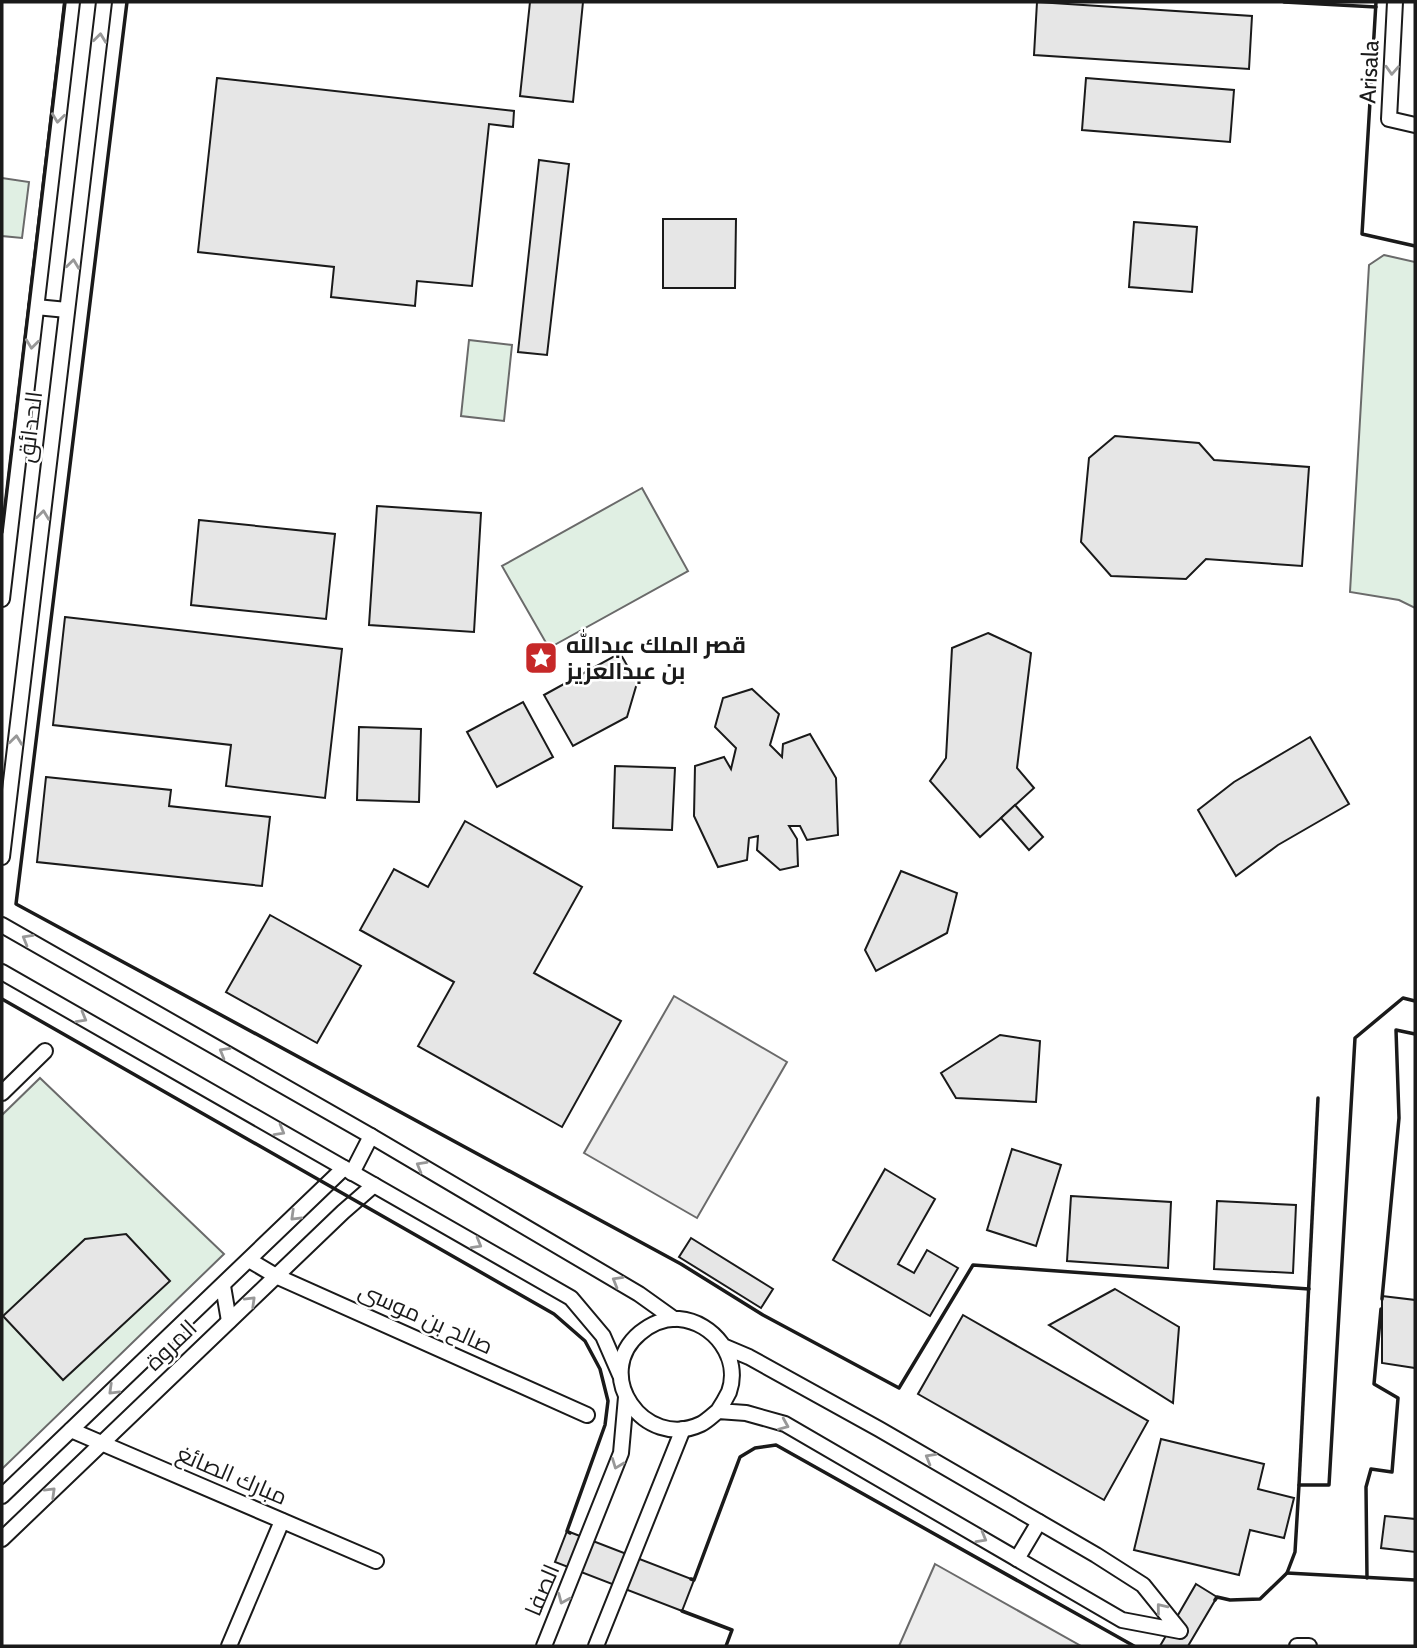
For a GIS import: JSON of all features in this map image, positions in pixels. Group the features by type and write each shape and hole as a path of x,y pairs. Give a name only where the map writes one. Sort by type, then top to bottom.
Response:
{"street":[{"name":"الحدائق","path":"2,599 72,2"},
{"name":"الحدائق","path":"2,857 104,2"},
{"name":"Arisala","path":"1395,2 1389,119 1415,125"},
{"path":"36,307 67,310"},
{"path":"2,925 371,1136 639,1294 674,1319 700,1325 717,1337 731,1367 729,1391 718,1411 703,1423 683,1429 666,1429 649,1423 635,1412 626,1397 621,1377 603,1336 571,1298 2,972"},
{"path":"2,1094 45,1051"},
{"name":"المروة","path":"2,1496 249,1260 348,1170 371,1136"},
{"name":"المروة","path":"2,1539 374,1185"},
{"name":"صالح بن موسى","path":"249,1260 276,1276 587,1415"},
{"path":"223,1286 229,1321"},
{"path":"621,1377 622,1363 635,1337 646,1328 674,1319"},
{"path":"718,1411 746,1413 785,1424 1122,1620 1180,1631 1143,1585 1096,1555 880,1429 749,1357 723,1346"},
{"name":"الصفا","path":"544,1646 621,1453 626,1397"},
{"path":"596,1646 683,1429"},
{"name":"مبارك الصائغ","path":"71,1430 376,1562"},
{"path":"229,1646 282,1521"},
{"path":"1017,1559 1039,1522"},
{"path":"1297,1646 1309,1646"}],"green space":[{"path":"2,178 29,182 22,238 2,236"},
{"path":"1384,255 1415,262 1415,608 1399,600 1350,592 1369,265"},
{"path":"469,340 512,345 504,421 461,416"},
{"path":"642,488 688,571 549,648 502,566"},
{"path":"40,1078 224,1254 2,1469 2,1115"}],"shaded area":[{"path":"674,996 787,1062 697,1218 584,1153"},
{"path":"935,1564 1081,1646 899,1646"}],"building":[{"path":"530,2 583,2 573,102 520,96"},
{"path":"1037,2 1252,16 1249,69 1034,55"},
{"path":"217,78 514,111 513,127 489,124 472,286 417,281 415,306 331,297 334,267 198,252"},
{"path":"1086,78 1234,90 1230,142 1082,130"},
{"path":"539,160 569,164 547,355 518,352"},
{"path":"663,219 736,219 735,288 663,288"},
{"path":"1134,222 1197,227 1192,292 1129,287"},
{"path":"1115,436 1199,443 1214,460 1309,467 1302,566 1206,559 1186,579 1111,576 1081,542 1089,458"},
{"path":"377,506 481,513 474,632 369,625"},
{"path":"199,520 335,534 326,619 191,605"},
{"path":"65,617 342,649 325,798 226,786 231,745 53,725"},
{"path":"988,633 1031,653 1017,768 1034,788 980,837 930,781 946,758 952,648"},
{"path":"620,653 637,683 627,717 573,746 544,695"},
{"path":"752,689 779,714 770,745 782,757 783,744 810,734 836,778 838,835 807,840 800,826 789,826 797,839 798,866 780,870 757,850 758,836 749,838 747,860 718,867 694,816 695,766 724,757 731,769 736,748 715,727 723,698"},
{"path":"523,702 553,757 497,787 467,732"},
{"path":"359,727 421,729 419,802 357,800"},
{"path":"1310,737 1349,804 1278,845 1236,876 1198,810 1234,782"},
{"path":"615,766 675,768 672,830 613,828"},
{"path":"46,777 171,790 169,806 270,817 262,886 37,862"},
{"path":"1015,805 1043,837 1029,850 1001,818"},
{"path":"465,821 582,887 534,973 621,1021 562,1127 418,1046 454,982 360,930 394,869 428,887"},
{"path":"901,871 957,893 947,933 876,971 865,950"},
{"path":"270,915 361,966 317,1043 226,992"},
{"path":"1000,1035 1040,1041 1036,1102 956,1098 941,1073"},
{"path":"1012,1149 1061,1165 1036,1246 987,1230"},
{"path":"885,1169 935,1199 898,1264 914,1273 927,1250 958,1268 930,1316 833,1260"},
{"path":"1071,1196 1171,1202 1168,1268 1067,1261"},
{"path":"1217,1201 1296,1205 1293,1273 1214,1269"},
{"path":"126,1234 170,1281 63,1380 3,1316 85,1239"},
{"path":"691,1238 773,1289 761,1308 679,1257"},
{"path":"1115,1289 1179,1327 1173,1403 1049,1325"},
{"path":"1382,1296 1415,1300 1415,1368 1382,1363"},
{"path":"963,1315 1148,1421 1104,1500 918,1394"},
{"path":"1161,1439 1264,1464 1258,1489 1294,1498 1284,1538 1250,1530 1239,1575 1134,1550"},
{"path":"1385,1516 1415,1519 1415,1552 1381,1548"},
{"path":"567,1531 694,1580 682,1611 555,1562"},
{"path":"1196,1584 1217,1597 1188,1646 1160,1646"}],"wall":[{"path":"2,532 65,2"},
{"path":"127,2 16,904 681,1264 763,1315 899,1388 973,1265 1309,1289"},
{"path":"1284,2 1376,7"},
{"path":"1376,2 1362,234 1415,246"},
{"path":"1215,1600 1217,1597 1230,1600 1260,1599 1287,1573 1295,1552 1299,1485 1329,1485 1355,1038 1403,998 1415,1001"},
{"path":"2,999 554,1314 585,1341 600,1369 608,1401 605,1425 567,1531 570,1533"},
{"path":"1382,1299 1399,1118 1396,1030 1415,1034"},
{"path":"1299,1485 1318,1098"},
{"path":"1367,1578 1366,1487 1371,1469 1392,1472 1398,1398 1374,1384 1381,1309"},
{"path":"691,1579 694,1580 740,1457 755,1448 776,1445 1134,1646"},
{"path":"1287,1573 1415,1580"},
{"path":"682,1611 732,1630 726,1646"}],"place":[{"name":"قصر الملك عبدالله بن عبدالعزيز","path":"541,658"}]}
